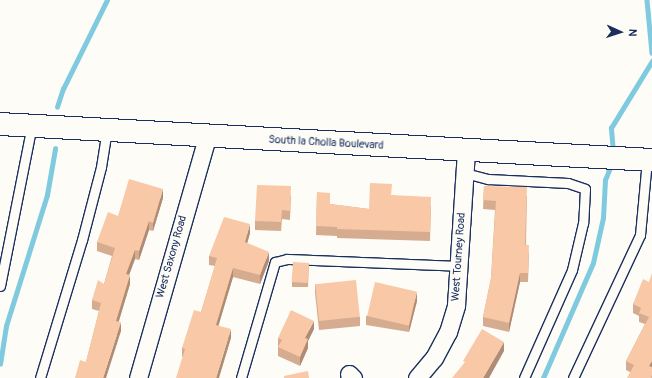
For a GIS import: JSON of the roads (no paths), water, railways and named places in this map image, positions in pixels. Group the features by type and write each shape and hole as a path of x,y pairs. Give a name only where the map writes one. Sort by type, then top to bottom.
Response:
{"main road":[{"name":"South la Cholla Boulevard","path":"0,124 650,160"}],"street":[{"name":"West Saxony Road","path":"138,378 207,136"},
{"name":"West Tourney Road","path":"417,378 434,358 448,332 458,294 466,150"}],"lane":[{"path":"0,286 32,126"},
{"path":"40,378 82,240 101,167 107,130"},
{"path":"573,378 640,235 650,160"},
{"path":"465,173 488,179 568,183 585,189 583,223 572,270 524,378"},
{"path":"241,378 275,262 287,259 460,266"}],"waterway":[{"path":"57,107 63,89 107,0"},
{"path":"647,0 652,53"},
{"path":"613,152 611,128 652,61"},
{"path":"0,364 6,326 47,195 55,149"},
{"path":"543,378 593,263 603,218 605,180 612,163"}]}
